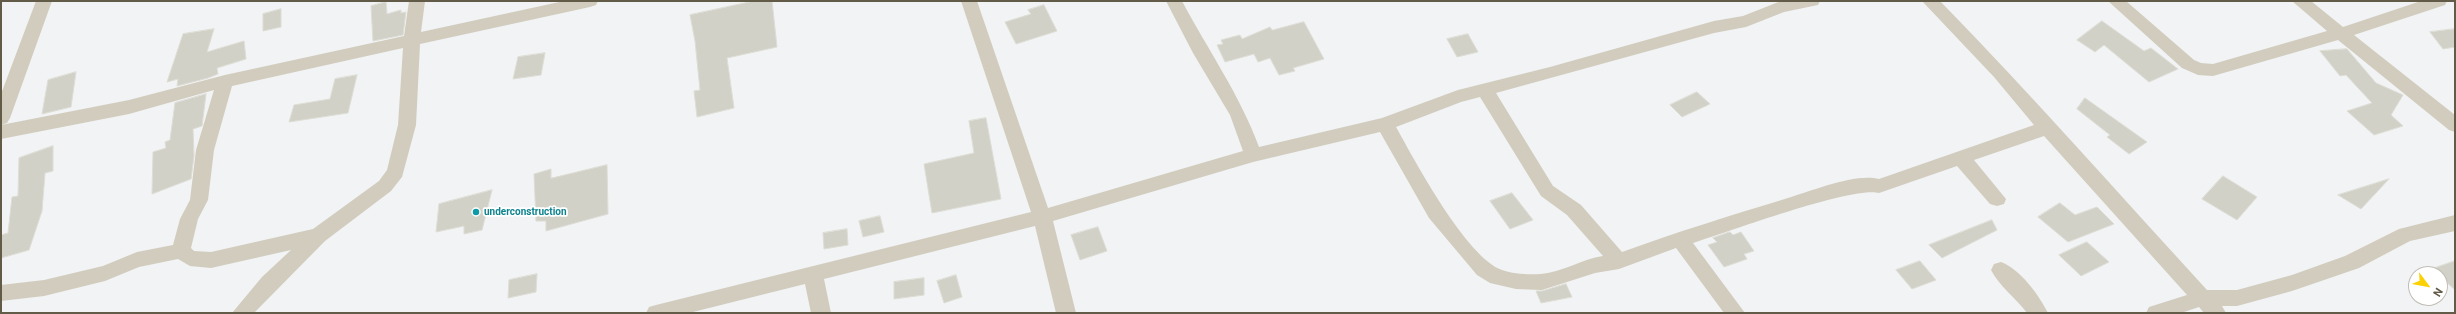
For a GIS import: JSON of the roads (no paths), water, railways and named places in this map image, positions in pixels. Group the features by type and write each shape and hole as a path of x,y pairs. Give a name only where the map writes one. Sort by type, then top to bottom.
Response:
{"street":[{"path":"1,118 44,1"},
{"path":"242,313 269,283 318,236 385,186 396,172 408,125 412,41 417,1"},
{"path":"1,132 129,107 225,81 590,1"},
{"path":"969,1 1042,217 1066,313"},
{"path":"1174,1 1201,53 1238,114 1253,156"},
{"path":"656,313 1042,217 1253,156 1385,124 1458,96 1485,90 1714,27 1746,21 1781,7 1812,1"},
{"path":"1930,1 2000,73 2046,128 2216,313"},
{"path":"2116,1 2178,56 2198,69 2212,70 2339,34 2439,1"},
{"path":"2300,1 2339,34 2455,124"},
{"path":"181,251 189,219 199,200 205,150 225,81"},
{"path":"1485,90 1547,191 1574,210 1619,261"},
{"path":"1385,124 1436,213 1465,249 1490,273 1497,277 1516,281 1542,282 1594,265 1619,261 1680,239 1836,191 1871,184 1879,186 1962,159 2046,128"},
{"path":"1962,159 1998,199"},
{"path":"2156,313 2202,298 2237,298 2292,283 2352,262 2406,234 2455,223"},
{"path":"1,293 44,288 105,273 137,260 181,251 190,258 211,260 318,236"},
{"path":"1680,239 1736,313"},
{"path":"2001,270 2023,292 2038,313"},
{"path":"813,274 821,313"}],"place":[{"name":"underconstruction","path":"476,212"}]}
